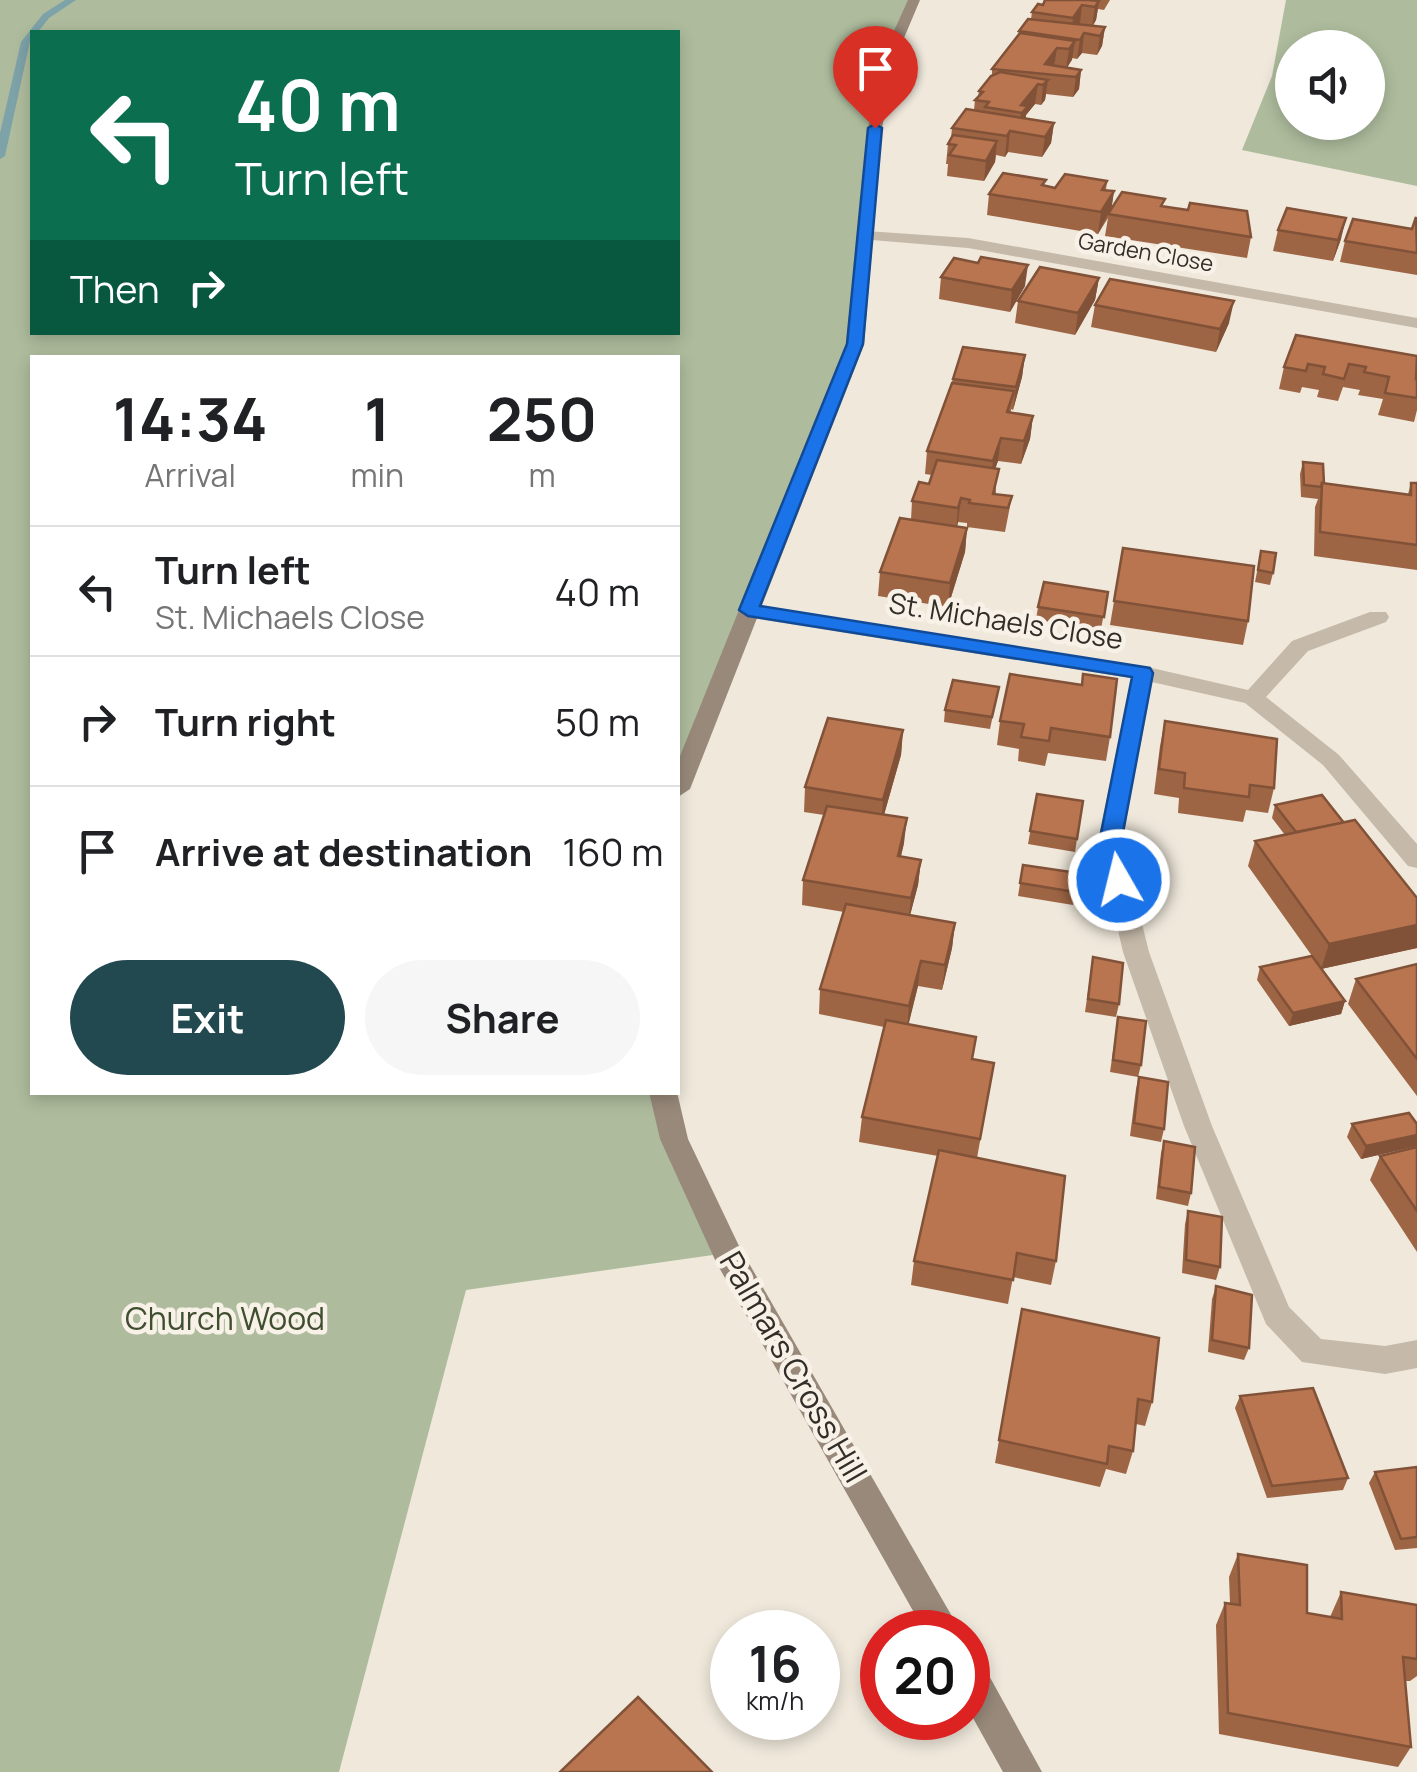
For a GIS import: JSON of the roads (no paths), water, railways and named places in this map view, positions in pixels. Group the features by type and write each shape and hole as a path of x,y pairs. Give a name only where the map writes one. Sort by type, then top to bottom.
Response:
{"street":[{"path":"680,785 855,344 875,128 888,58 914,0"},
{"name":"Garden Close","path":"866,236 913,236 968,243 1417,323"},
{"name":"St. Michaels Close","path":"748,610 1143,673 1253,698 1331,760 1417,860"},
{"path":"1253,698 1300,646 1378,617"},
{"path":"1143,673 1110,843 1136,952 1198,1126 1276,1316 1313,1352 1385,1360 1417,1354"},
{"name":"Palmars Cross Hill","path":"664,1095 674,1139 727,1253 931,1610"},
{"path":"990,1712 1024,1772"}],"waterway":[{"path":"36,30 46,16 71,0"},
{"path":"0,156 30,37"}],"park label":[{"name":"Church Wood","path":"225,1319"}]}
